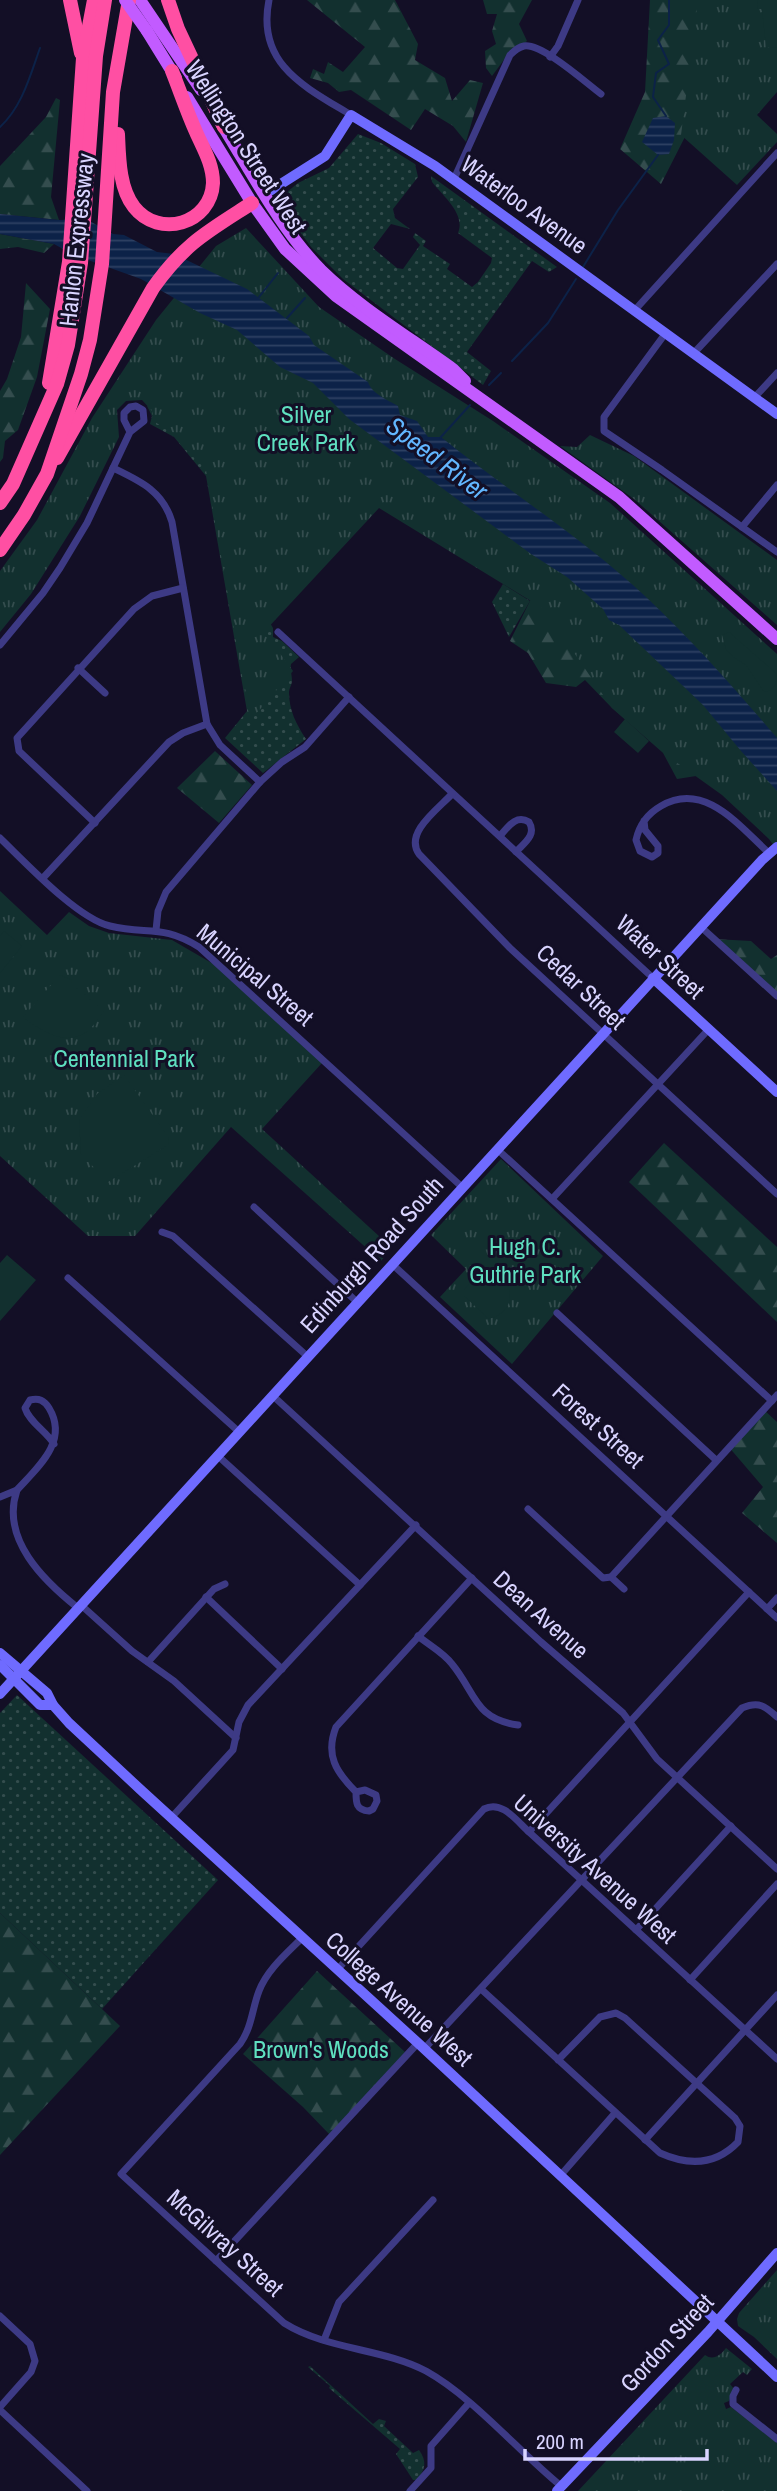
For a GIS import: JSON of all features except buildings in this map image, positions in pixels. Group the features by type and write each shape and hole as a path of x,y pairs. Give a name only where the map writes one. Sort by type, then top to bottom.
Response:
{"highway":[{"path":"70,0 83,58"},
{"path":"79,211 83,58 94,0"},
{"name":"Hanlon Expressway","path":"0,503 13,484 57,384 68,345 79,211 105,0"},
{"name":"Hanlon Expressway","path":"0,550 47,474 81,374 98,300 113,92 127,0"},
{"path":"168,0 178,29 224,127"},
{"path":"118,70 119,144 123,183 134,207 143,216 154,223 170,226 184,223 206,206 213,181 210,164 172,71"},
{"path":"47,474 69,441 168,267 191,243 212,227 252,203"}],"main road":[{"name":"Wellington Street West","path":"127,0 252,203 285,249 336,296 619,497 777,639"},
{"name":"Wellington Street West","path":"140,0 292,235 321,270 351,296 453,369 484,400"},
{"name":"Waterloo Avenue","path":"351,116 416,153 454,179 777,414"},
{"path":"252,203 325,156 351,116"},
{"name":"Edinburgh Road South","path":"0,1694 653,978 773,851"},
{"name":"Water Street","path":"653,978 708,1030 775,1086"},
{"name":"College Avenue West","path":"0,1653 47,1693 53,1706 171,1818 777,2377"},
{"name":"College Avenue West","path":"0,1665 40,1705 53,1706"},
{"name":"Gordon Street","path":"559,2489 717,2323 777,2253"}],"street":[{"path":"268,0 268,34 283,67 297,82 351,116"},
{"path":"550,57 558,46 578,0"},
{"path":"454,179 510,55 516,49 532,46 601,94"},
{"path":"634,311 777,153"},
{"path":"693,354 777,264"},
{"path":"665,334 604,417 604,431 777,552"},
{"path":"754,398 777,373"},
{"path":"0,645 60,568 87,523 130,432"},
{"path":"113,468 146,484 166,506 172,524 207,724 220,745 260,782"},
{"path":"742,527 777,485"},
{"path":"95,823 19,751 16,743 19,733 140,603 159,593 183,588"},
{"name":"Water Street","path":"278,632 653,978"},
{"path":"78,668 105,693"},
{"path":"156,930 158,911 166,892 260,782 282,762 305,747 349,697"},
{"path":"43,878 169,742 183,733 207,724"},
{"name":"Cedar Street","path":"452,794 419,829 415,839 417,852 508,946 777,1194"},
{"path":"644,821 645,830 658,846 658,853 652,858 645,855 636,843 644,821 656,809 673,801 693,798 723,811 773,851"},
{"path":"500,836 516,819 523,818 529,822 531,836 516,852"},
{"name":"Municipal Street","path":"0,838 76,909 101,923 123,928 156,930 179,936 199,947 462,1187"},
{"path":"701,927 777,996"},
{"path":"552,1199 708,1030"},
{"path":"497,1149 775,1398 611,1577 603,1578 528,1509"},
{"path":"254,1207 357,1302"},
{"path":"162,1232 173,1236 307,1356"},
{"name":"Forest Street","path":"392,1264 777,1618"},
{"path":"68,1278 238,1431"},
{"path":"556,1313 716,1460"},
{"name":"Dean Avenue","path":"272,1395 541,1643 630,1721 657,1759 777,1869"},
{"path":"54,1444 43,1429 28,1416 25,1408 30,1400 42,1400 50,1410 55,1423 54,1444 46,1458 18,1490 11,1504 10,1518 18,1546 39,1575 174,1681 236,1738"},
{"path":"217,1455 360,1585"},
{"path":"0,1497 18,1490"},
{"path":"171,1818 233,1750 239,1723 248,1706 416,1525"},
{"path":"611,1577 624,1589"},
{"path":"356,1792 337,1770 330,1749 332,1738 343,1718 472,1578"},
{"path":"148,1662 206,1597 225,1584"},
{"path":"529,1832 749,1592"},
{"path":"206,1597 282,1669"},
{"path":"767,1609 777,1598"},
{"path":"418,1636 453,1665 481,1710 507,1724 518,1725"},
{"path":"216,2261 421,2046 481,1989 742,1708 758,1704 777,1717"},
{"name":"University Avenue West","path":"337,1970 484,1809 490,1806 503,1808 777,2059"},
{"path":"636,1930 731,1826"},
{"path":"690,1980 777,1884"},
{"name":"McGilvray Street","path":"302,1938 264,1981 258,1993 250,2027 238,2047 121,2174 284,2323 302,2333 419,2368 449,2386 559,2489"},
{"path":"481,1989 615,2113 667,2157 682,2162 710,2161 723,2155 738,2142 740,2126 734,2118 697,2082 616,2013 600,2017 558,2060"},
{"path":"645,2140 777,1996"},
{"path":"559,2176 615,2113"},
{"path":"324,2340 339,2301 433,2200"},
{"path":"0,2316 30,2344 35,2355 31,2372 0,2408 87,2491"},
{"path":"736,2390 733,2404 777,2439"},
{"path":"410,2491 431,2468 432,2445 469,2403"}],"green space":[{"path":"307,0 395,0 418,44 415,60 445,78 452,101 470,80 483,83 466,142 453,126 425,109 411,130 351,90 339,92 328,83 310,78 313,69 324,74 328,62 343,72 365,47"},
{"path":"483,0 532,0 519,24 527,41 506,57 492,76 486,68 485,51 496,44 492,31 497,14 487,14"},
{"path":"650,0 709,0 690,127 661,184 620,149 645,92"},
{"path":"698,0 777,0 777,92 757,115 777,134 777,142 737,185 681,135"},
{"path":"757,0 777,0 777,48 766,47 762,9 758,9"},
{"path":"56,98 60,100 51,197 59,220 0,214 0,166 46,117"},
{"path":"358,134 381,143 415,164 418,177 393,209 395,218 410,229 391,224 373,248 397,268 403,269 420,245 413,237 415,233 426,241 423,246 450,264 447,269 472,287 491,263 492,258 458,233 460,226 456,212 432,182 431,176 557,267 549,272 532,261 467,352 491,371 483,385 343,279 311,247 281,206 282,196 298,183 329,168"},
{"name":"Silver Creek Park","path":"246,228 319,307 493,421 610,503 777,654 777,850 769,839 722,795 662,752 612,708 544,609 379,508 264,632 293,671 250,721 206,470 184,439 153,421 152,411 142,400 126,401 117,410 119,437 80,516 31,594 0,632 0,571 37,520 92,418 156,320 216,246"},
{"path":"0,234 54,244 44,253 18,247 0,249"},
{"path":"26,283 50,309 37,377 18,430 5,441 0,462 0,391 7,379 21,337"},
{"path":"147,406 188,414 273,628 273,637 282,641 299,657 291,664 289,699 294,717 306,739 263,773 225,738 247,711 206,476 174,437 150,424 152,416"},
{"path":"590,435 634,456 777,560 777,625 634,499 560,446 577,447"},
{"path":"503,584 530,601 509,637 492,602"},
{"path":"541,587 696,776 677,779 662,751 612,708 585,680 576,687 546,683 528,653 510,641 530,601"},
{"path":"729,632 777,674 773,688 764,692 746,665 726,649 722,635"},
{"path":"625,719 649,741 638,753 614,732"},
{"path":"215,751 252,785 219,823 177,788"},
{"name":"Centennial Park","path":"0,891 47,935 69,912 89,926 109,933 172,940 239,979 322,1063 262,1129 392,1248 381,1261 231,1127 135,1236 88,1236 0,1156"},
{"path":"4,931 22,946 0,973 0,936"},
{"path":"714,939 751,941 771,959 777,955 777,1000"},
{"path":"60,975 72,980 71,983 104,1011 90,1029 73,1038 55,1036 23,1017"},
{"path":"124,1075 169,1138 168,1145 108,1182 81,1154 79,1120 97,1094"},
{"path":"664,1143 777,1247 777,1322 629,1182"},
{"name":"Hugh C. Guthrie Park","path":"501,1159 603,1256 512,1364 440,1297 466,1269 431,1235"},
{"path":"7,1255 36,1280 0,1321 0,1263"},
{"path":"485,1265 494,1265 500,1272 510,1295 505,1309 489,1319 464,1296 464,1290"},
{"path":"763,1409 777,1422 777,1543 742,1513 763,1487 728,1446"},
{"path":"17,1695 218,1880 102,2009 0,1913 0,1713"},
{"path":"0,1913 120,2026 0,2155"},
{"name":"Brown's Woods","path":"317,1971 405,2052 330,2135 243,2054"},
{"path":"777,2270 777,2359 738,2326 737,2319 739,2313"},
{"path":"726,2348 752,2369 747,2375 743,2372 730,2384 734,2389 729,2401 724,2403 726,2409 731,2407 777,2443 777,2491 578,2491 705,2355 717,2356"},
{"path":"310,2366 373,2424 379,2419 386,2421 384,2426 413,2453 419,2450 424,2465 416,2480 413,2480 396,2454 400,2449 329,2388 330,2386 308,2367"}],"water":[{"path":"666,116 675,123 674,140 669,154 658,155 642,142 653,118"},
{"name":"Speed River","path":"0,214 59,220 86,219 113,234 124,235 157,252 174,254 247,289 309,336 314,345 398,406 400,415 417,421 428,437 441,437 597,555 646,597 697,648 777,738 777,791 703,705 619,625 609,620 603,609 567,577 531,554 349,419 313,383 280,367 237,330 200,313 141,279 74,255 54,244 0,234"}],"waterway":[{"path":"666,116 653,97 656,73 669,64 658,40 669,25 669,0"},
{"path":"0,127 20,101 40,48"},
{"path":"583,267 618,210 658,155"},
{"path":"259,297 278,273"},
{"path":"512,361 548,323 576,279"},
{"path":"287,318 305,298"},
{"path":"489,385 501,373"},
{"name":"Speed River","path":"440,438 470,405"}]}
